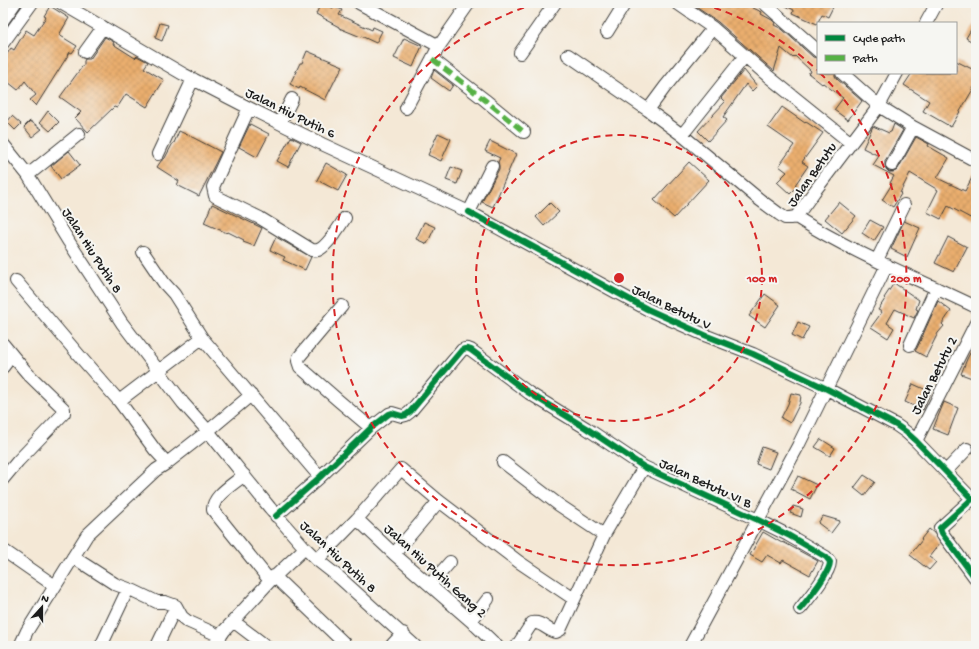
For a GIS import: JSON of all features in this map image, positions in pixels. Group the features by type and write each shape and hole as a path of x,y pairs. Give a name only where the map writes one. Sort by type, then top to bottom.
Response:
{"street":[{"path":"3,20 15,3"},
{"path":"3,43 32,3"},
{"name":"Jalan Hiu Putih 6","path":"61,3 193,79 249,108 322,144 469,212"},
{"path":"359,3 440,46"},
{"path":"520,53 555,3"},
{"path":"607,32 625,3"},
{"path":"677,3 713,28 769,77 851,143"},
{"path":"764,3 817,50"},
{"path":"927,22 937,3"},
{"path":"406,108 432,59 465,4"},
{"path":"85,52 103,27"},
{"path":"648,110 665,86 713,28"},
{"path":"568,55 682,135 779,214 785,218 796,217"},
{"path":"682,135 745,56"},
{"path":"432,59 524,132"},
{"path":"843,74 879,106 913,127 976,161"},
{"name":"Jalan Betutu","path":"896,74 879,106 796,217 814,228 882,263 976,308"},
{"path":"158,154 193,79"},
{"path":"280,123 292,99"},
{"path":"249,108 213,187 215,196 260,218 316,251 320,250 328,242 345,218"},
{"path":"892,165 913,127"},
{"path":"28,176 79,134"},
{"name":"Jalan Hiu Putih 8","path":"3,144 28,176 122,323 183,403 208,431 276,516 305,548 415,646"},
{"path":"469,212 492,166"},
{"path":"690,646 798,446 827,389 882,263 904,205"},
{"name":"Jalan Betutu V","path":"469,212 647,309 707,336 753,354 827,389 896,425 916,440 974,497"},
{"path":"143,252 164,283 174,294 202,338 320,477"},
{"path":"16,281 119,401 155,450 167,463"},
{"path":"910,345 936,288"},
{"path":"276,516 320,477 371,428 300,367 298,361 299,357 342,306"},
{"name":"Jalan Betutu 2","path":"916,440 976,323"},
{"path":"119,401 202,338"},
{"path":"3,344 38,384 64,409 64,413 18,461 3,479"},
{"name":"Jalan Betutu VI B","path":"371,428 389,414 392,413 402,416 410,412 462,350 468,348 529,393 586,428 644,467 758,520 826,557 830,562 827,573 800,609"},
{"path":"3,367 12,355"},
{"path":"20,646 26,631 87,535 156,470 208,431 251,395"},
{"path":"946,471 967,449"},
{"path":"503,462 559,506 604,535"},
{"path":"517,646 532,623 539,623 552,632 560,630 604,535 644,467"},
{"path":"318,560 401,469 439,501 519,562 574,599"},
{"path":"244,475 221,494 213,505 213,510 272,578 344,643"},
{"path":"974,497 940,528 942,534 976,579"},
{"path":"394,554 439,501"},
{"name":"Jalan Hiu Putih Gang 2","path":"357,519 496,645"},
{"path":"73,557 115,584 128,588 158,602 165,602 176,606 187,621 217,641 272,578 305,548"},
{"path":"3,550 55,586"},
{"path":"430,585 450,562"},
{"path":"101,646 128,588"},
{"path":"470,621 488,599"},
{"path":"157,646 176,606"},
{"path":"233,621 266,646"},
{"path":"391,646 403,634"}],"building":[{"path":"321,3 333,8 334,6 342,10 339,15 372,30 373,27 382,31 376,43 339,28 316,14"},
{"path":"694,3 757,3 753,8 762,12 761,14 775,23 774,25 782,29 813,57 817,58 817,74 835,74 837,79 862,101 848,120 834,110 843,98 808,73 811,71 795,56 793,58 781,48 774,71 718,22 693,5"},
{"path":"780,3 826,3 833,7 828,17 822,14 817,24 793,13 794,10"},
{"path":"50,6 69,18 59,35 77,46 72,53 70,52 36,106 30,100 36,95 25,81 18,90 3,78 3,60 11,48 14,50 26,30 34,35 46,17 44,16"},
{"path":"976,21 976,44 966,38"},
{"path":"160,23 168,25 162,41 155,38"},
{"path":"105,37 135,58 137,56 148,62 144,68 164,80 147,107 126,94 117,108 114,107 88,132 75,118 81,112 60,97 84,64 85,59 90,59"},
{"path":"404,38 422,46 413,67 394,58"},
{"path":"307,51 343,66 325,100 300,87 299,89 290,84"},
{"path":"957,62 976,71 976,84 951,127 923,111 929,101 904,85 911,74 957,74"},
{"path":"434,70 453,85 449,91 431,78"},
{"path":"744,70 757,86 752,91 746,84 723,117 727,120 708,141 698,131 725,102 721,98"},
{"path":"782,107 823,133 802,162 808,166 795,185 797,187 790,194 777,182 787,172 779,166 794,145 768,127"},
{"path":"48,111 59,122 50,131 40,122"},
{"path":"12,116 21,124 15,130 7,122"},
{"path":"30,121 42,129 32,137 24,127"},
{"path":"250,124 269,134 257,157 239,147"},
{"path":"894,124 903,130 885,161 886,169 889,172 893,172 898,169 916,137 949,158 937,178 965,191 976,170 976,221 948,206 941,219 927,212 938,190 910,173 900,193 901,194 893,207 882,200 892,184 890,183 894,176 873,165 879,156 863,148 873,126 889,133 891,132"},
{"path":"179,131 221,152 199,196 177,185 179,181 157,167 165,158"},
{"path":"438,133 451,139 441,161 428,155"},
{"path":"291,137 301,142 288,167 277,161"},
{"path":"490,141 516,154 493,207 482,202 499,169 498,162 500,158 485,151"},
{"path":"69,151 80,165 61,179 51,166"},
{"path":"689,162 709,180 674,218 654,200"},
{"path":"326,163 347,175 338,191 317,180"},
{"path":"451,167 462,171 457,184 446,180"},
{"path":"839,202 856,216 842,233 825,219"},
{"path":"550,203 559,212 544,226 536,217"},
{"path":"212,204 262,228 254,246 243,242 244,240 228,232 227,233 204,223"},
{"path":"870,220 883,227 874,241 862,233"},
{"path":"904,221 920,228 907,257 891,249"},
{"path":"424,222 435,227 427,244 416,239"},
{"path":"276,237 311,257 305,270 283,260 285,257 270,250"},
{"path":"948,237 967,247 954,272 935,263"},
{"path":"894,283 919,300 916,309 918,310 914,318 895,309 887,323 894,328 888,338 871,327 882,312 878,310"},
{"path":"765,294 780,305 765,327 749,316"},
{"path":"938,301 951,311 942,324 944,326 938,333 926,357 915,351"},
{"path":"798,322 809,327 802,340 792,335"},
{"path":"976,342 976,369 972,378 961,374"},
{"path":"913,384 931,392 923,410 905,402"},
{"path":"791,393 801,395 800,403 790,423 781,418 788,404"},
{"path":"944,402 958,408 948,435 933,429"},
{"path":"821,439 835,448 830,456 815,447"},
{"path":"762,447 776,452 769,469 756,464"},
{"path":"864,475 875,482 864,496 854,488"},
{"path":"798,476 817,485 810,499 791,489"},
{"path":"793,506 803,509 801,517 790,513"},
{"path":"823,516 840,521 831,533 818,523"},
{"path":"929,529 934,533 940,543 929,557 936,562 929,570 910,555"},
{"path":"763,532 818,561 810,575 783,560 781,563 767,555 762,562 750,555"}],"marked path":[{"path":"432,59 524,132"}],"cycle path":[{"path":"469,212 647,309 707,336 753,354 827,389 896,425 906,432 972,499 940,528 942,533 976,579"},
{"path":"276,516 320,477 371,428 389,414 392,413 402,416 410,412 462,350 467,349 471,350 529,393 586,428 644,467 758,520 826,557 830,562 829,567 818,586 800,609"}]}
